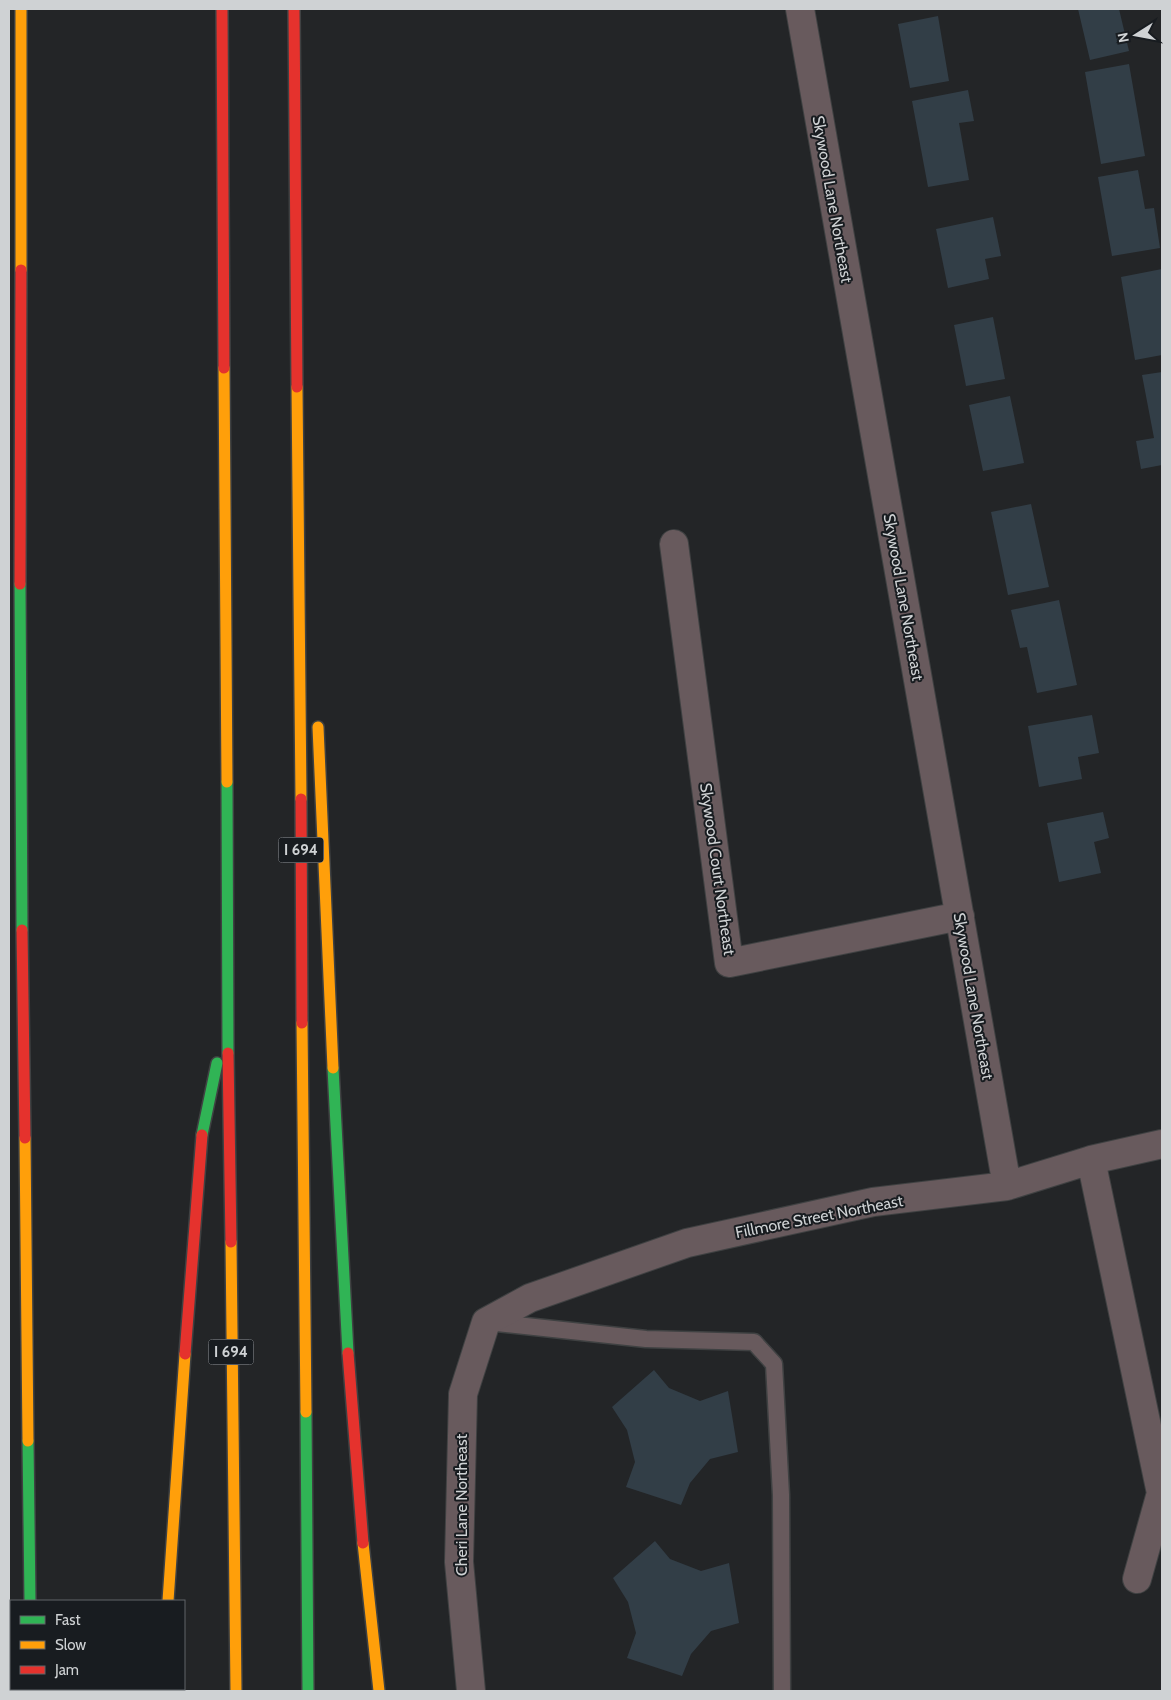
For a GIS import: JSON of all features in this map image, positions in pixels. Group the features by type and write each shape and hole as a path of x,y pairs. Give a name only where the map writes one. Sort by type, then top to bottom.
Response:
{"main road":[{"path":"21,9 20,740 30,1600"},
{"name":"I 694","path":"222,9 228,1012 236,1691"},
{"name":"I 694","path":"294,9 308,1691"},
{"path":"296,162 310,508"},
{"path":"318,716 329,994 348,1360 365,1570 379,1691"},
{"path":"168,1600 200,1144 228,1012"}],"street":[{"name":"Skywood Lane Northeast","path":"800,9 1007,1186"},
{"name":"Skywood Court Northeast","path":"674,544 729,962 960,916"},
{"name":"Fillmore Street Northeast","path":"486,1322 530,1298 687,1243 873,1202 1007,1186 1091,1160 1162,1144"},
{"path":"1091,1160 1161,1493 1137,1579"},
{"name":"Cheri Lane Northeast","path":"471,1691 459,1562 463,1394 486,1322"}],"lane":[{"path":"486,1322 646,1339 754,1342 774,1364 780,1496 782,1691"}],"building":[{"path":"1078,9 1119,9 1129,51 1090,60"},
{"path":"938,16 949,81 910,88 898,24"},
{"path":"1129,64 1145,156 1101,164 1085,72"},
{"path":"968,90 974,121 959,123 969,180 928,187 912,101"},
{"path":"1138,170 1145,209 1154,208 1160,248 1112,256 1098,177"},
{"path":"993,217 1001,256 985,259 989,279 948,288 936,229"},
{"path":"1162,269 1162,355 1135,360 1121,277"},
{"path":"993,317 1005,379 966,386 954,325"},
{"path":"1162,372 1162,465 1141,469 1136,441 1154,438 1142,375"},
{"path":"1010,396 1024,463 983,471 969,405"},
{"path":"1031,504 1049,587 1008,595 991,512"},
{"path":"1059,600 1077,685 1037,693 1027,647 1020,648 1011,610"},
{"path":"1092,715 1099,753 1078,757 1082,779 1039,787 1028,726"},
{"path":"1103,812 1109,838 1094,842 1101,873 1059,882 1047,823"},
{"path":"654,1370 669,1388 700,1401 728,1391 738,1452 710,1459 690,1483 681,1505 626,1487 635,1462 627,1430 612,1407"},
{"path":"655,1541 670,1559 701,1571 729,1563 739,1623 711,1631 691,1654 682,1676 627,1658 636,1633 628,1602 613,1578"}],"traffic: fast":[{"path":"20,584 22,930"},
{"path":"227,782 228,1053"},
{"path":"202,1135 217,1063"},
{"path":"333,1068 348,1353"},
{"path":"306,1412 308,1691"},
{"path":"28,1441 30,1600"}],"traffic: slow":[{"path":"21,9 21,270"},
{"path":"224,368 227,782"},
{"path":"297,387 301,799"},
{"path":"318,727 333,1068"},
{"path":"302,1023 306,1412"},
{"path":"25,1138 28,1441"},
{"path":"231,1242 236,1691"},
{"path":"168,1600 185,1354"},
{"path":"363,1543 379,1691"}],"traffic: jam":[{"path":"222,9 224,368"},
{"path":"294,9 297,387"},
{"path":"20,584 21,270"},
{"path":"301,799 302,1023"},
{"path":"22,930 25,1138"},
{"path":"228,1053 231,1242"},
{"path":"185,1354 202,1135"},
{"path":"348,1353 363,1543"}]}
